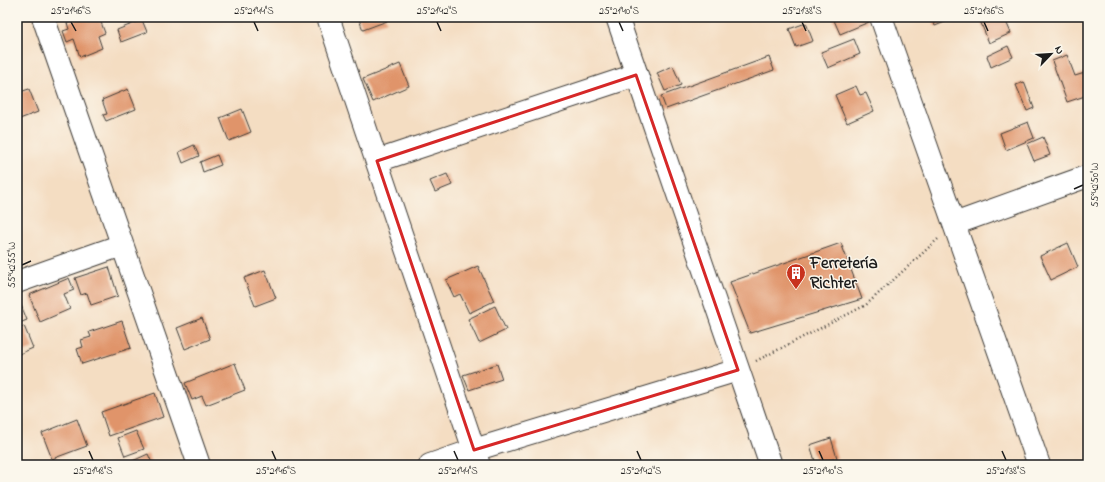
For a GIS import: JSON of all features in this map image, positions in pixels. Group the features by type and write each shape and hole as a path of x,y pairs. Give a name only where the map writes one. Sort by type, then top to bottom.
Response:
{"street":[{"path":"43,17 199,465"},
{"path":"328,17 476,457"},
{"path":"616,17 770,465"},
{"path":"882,17 1039,465"},
{"path":"377,162 636,75"},
{"path":"954,224 1088,176"},
{"path":"17,282 122,245"},
{"path":"430,465 476,457 738,370"}],"path":[{"path":"738,370 866,305 954,224"}],"highlighted area":[{"path":"636,75 738,370 474,450 377,161"}],"building":[{"path":"83,17 99,17 105,33 98,36 102,48 80,57 74,39 67,42 63,31 69,29 67,23"},
{"path":"358,17 385,17 387,21 363,30"},
{"path":"866,17 869,22 840,34 833,18"},
{"path":"931,17 957,17 935,26"},
{"path":"996,17 1004,17 1011,33 989,43 981,23"},
{"path":"142,20 147,32 121,42 117,30"},
{"path":"806,23 813,41 796,47 789,29"},
{"path":"854,39 860,54 828,68 821,52"},
{"path":"1008,46 1013,57 991,67 987,56"},
{"path":"1067,55 1075,76 1088,72 1088,95 1067,102 1052,61"},
{"path":"769,57 774,70 666,109 661,96"},
{"path":"400,64 409,86 373,102 363,79"},
{"path":"673,66 681,85 665,91 657,73"},
{"path":"1024,82 1034,108 1027,111 1016,85"},
{"path":"856,86 860,95 866,93 874,111 847,123 835,95"},
{"path":"29,89 38,112 17,120 17,93"},
{"path":"128,89 136,109 106,121 103,115 107,114 102,100"},
{"path":"242,109 251,132 229,141 220,118"},
{"path":"1028,122 1034,138 1006,150 1000,133"},
{"path":"1043,137 1050,155 1034,161 1027,144"},
{"path":"194,145 199,156 183,163 179,152"},
{"path":"217,155 221,165 203,172 200,162"},
{"path":"447,174 452,185 435,192 430,181"},
{"name":"Ferretería Richter","path":"841,243 862,299 750,333 730,282"},
{"path":"1068,243 1078,267 1051,280 1040,256"},
{"path":"478,266 494,301 469,313 460,294 454,297 446,280"},
{"path":"109,267 118,296 91,305 87,293 81,295 75,278"},
{"path":"265,270 276,298 255,306 244,278"},
{"path":"69,278 74,290 64,294 70,309 40,322 29,295"},
{"path":"17,295 27,320 17,324"},
{"path":"495,306 506,330 479,343 468,319"},
{"path":"202,318 210,339 185,349 177,328"},
{"path":"122,321 131,348 82,364 77,349 83,347 81,340 91,337 89,332"},
{"path":"24,326 33,348 17,355 17,329"},
{"path":"235,363 245,390 206,405 202,396 192,400 185,383"},
{"path":"497,364 502,379 469,390 463,375"},
{"path":"155,393 163,417 109,436 101,412"},
{"path":"77,419 87,446 52,459 42,433"},
{"path":"136,431 144,449 125,456 118,438"},
{"path":"831,438 837,458 816,464 810,445"},
{"path":"148,454 153,465 126,465 126,464"}],"place":[{"name":"Ferretería Richter","path":"796,290"}]}
